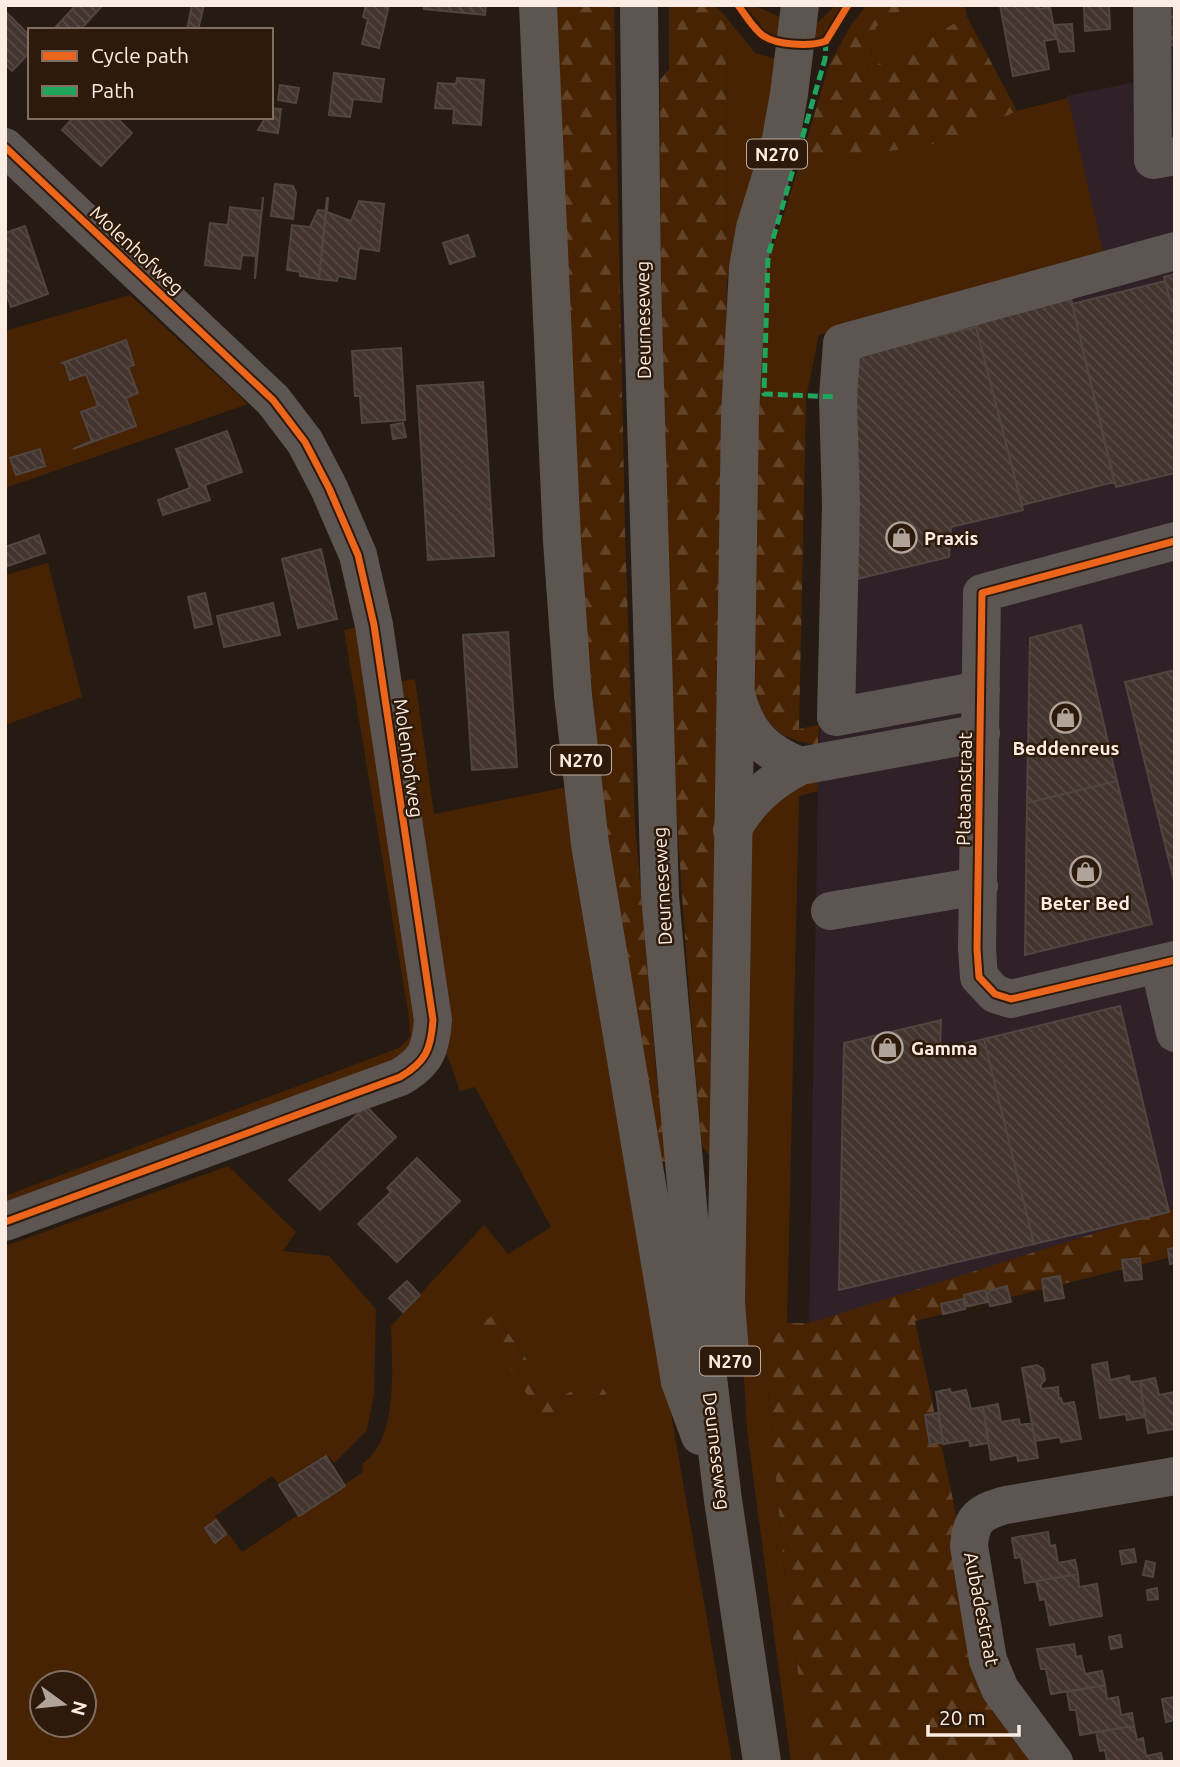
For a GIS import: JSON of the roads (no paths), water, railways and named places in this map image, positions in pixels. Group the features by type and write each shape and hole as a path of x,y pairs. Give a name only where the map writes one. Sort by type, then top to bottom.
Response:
{"main road":[{"name":"N270","path":"538,5 562,541 573,695 590,844 680,1382 723,1500"},
{"name":"Deurneseweg","path":"639,5 642,282 660,896 691,1239 723,1500 762,1762"},
{"name":"N270","path":"723,1500 731,1375 726,1302 740,414 748,268 755,228 779,150 800,5"}],"street":[{"path":"1152,5 1153,160 1175,156"},
{"name":"Molenhofweg","path":"5,147 273,400 305,442 329,488 358,555 374,625 433,1020 432,1041 424,1058 414,1069 400,1077 5,1222"},
{"path":"981,690 836,717 841,505 838,397 842,343 1175,251"},
{"name":"Plataanstraat","path":"1167,962 1011,999 995,994 979,977 982,593 1175,541"},
{"path":"736,694 747,726 757,739 769,751 800,766"},
{"name":"Plataanstraat","path":"732,830 744,810 760,792 778,777 800,766 981,733"},
{"path":"830,911 979,886"},
{"path":"1167,962 1175,1033"},
{"name":"Aubadestraat","path":"1054,1762 1000,1689 988,1660 969,1546 970,1528 985,1511 1006,1505 1175,1476"}],"place":[{"name":"Praxis","path":"901,538"},
{"name":"Beddenreus","path":"1066,717"},
{"name":"Beter Bed","path":"1085,872"},
{"name":"Gamma","path":"888,1048"}]}
